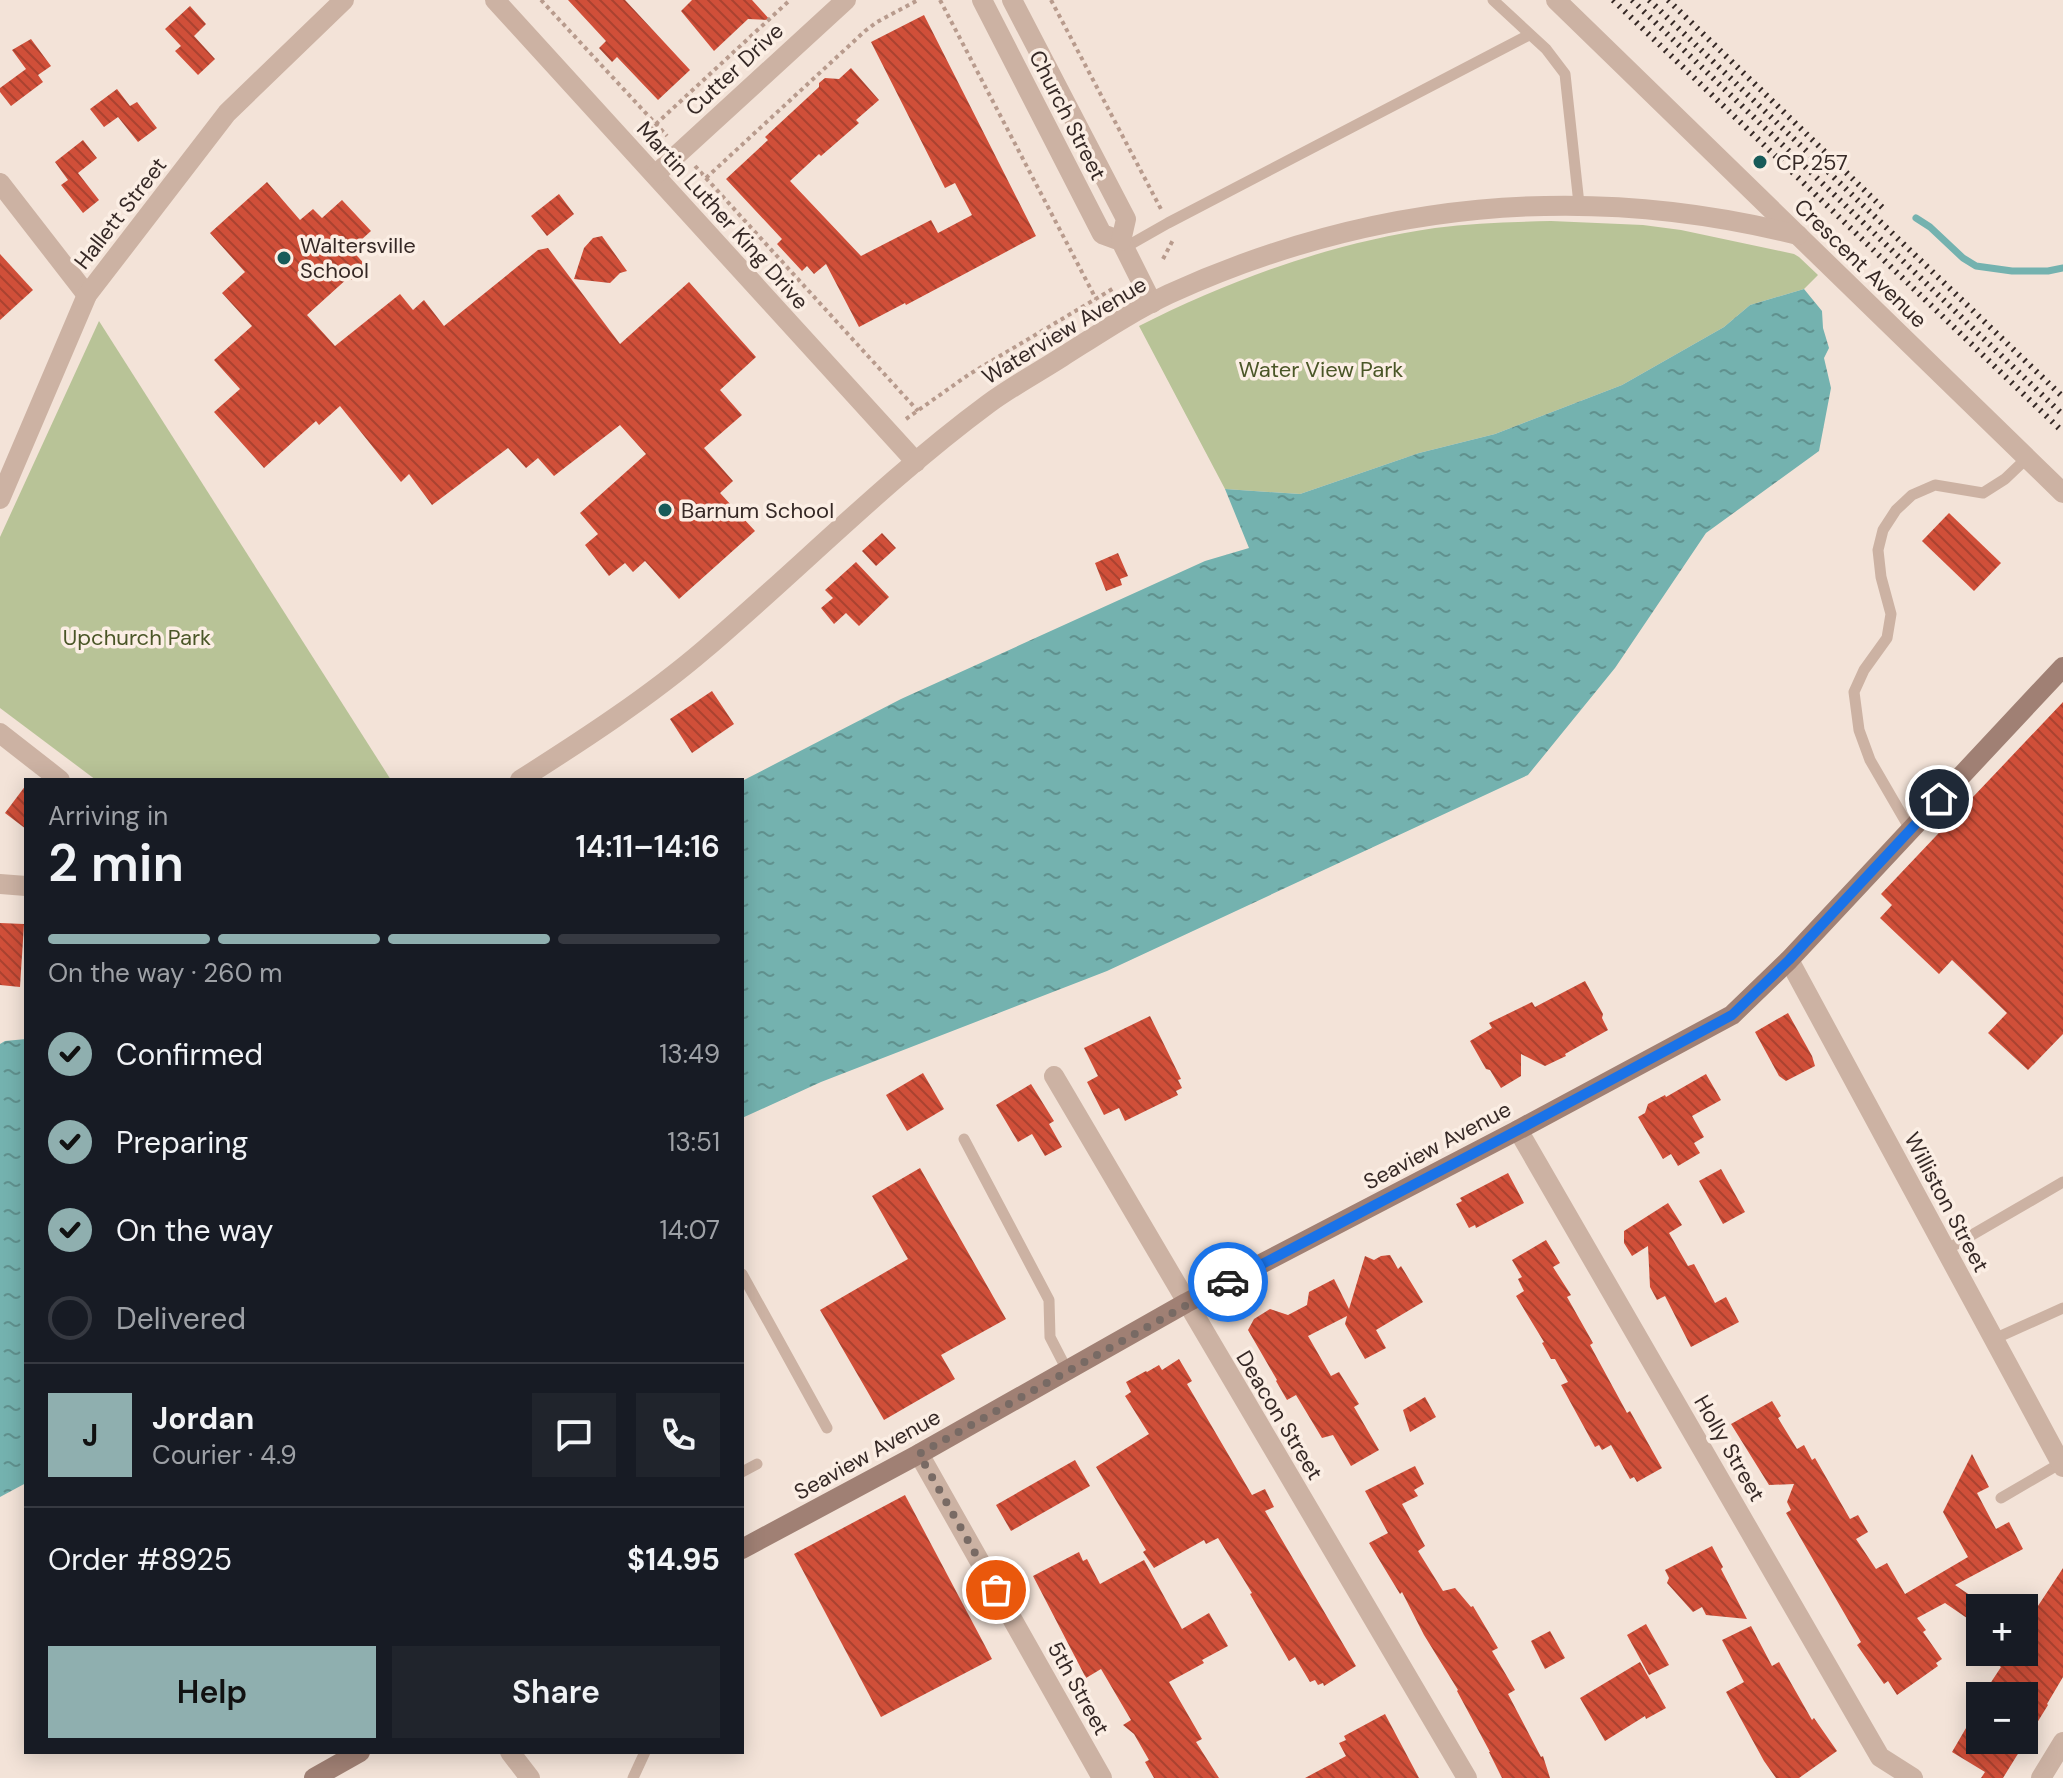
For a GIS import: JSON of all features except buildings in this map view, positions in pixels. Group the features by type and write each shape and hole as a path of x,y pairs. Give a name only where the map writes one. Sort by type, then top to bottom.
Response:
{"main road":[{"name":"Seaview Avenue","path":"744,1548 919,1454 1186,1303 1732,1015 1789,960 2063,667"},
{"path":"314,1778 356,1754"}],"street":[{"name":"Hallett Street","path":"0,499 87,295 227,113 344,0"},
{"name":"Martin Luther King Drive","path":"495,0 916,462"},
{"name":"Cutter Drive","path":"655,175 846,0"},
{"name":"Church Street","path":"982,0 1102,234 1122,245 1152,303"},
{"name":"Church Street","path":"1012,0 1126,219 1122,245"},
{"name":"Crescent Avenue","path":"1556,0 2063,493"},
{"path":"0,183 87,295"},
{"name":"Waterview Avenue","path":"523,778 593,734 703,651 916,462 988,404 1108,327 1152,303 1243,264 1364,228 1478,209 1579,204 1697,214 1798,235"},
{"path":"0,733 57,778"},
{"path":"0,884 24,886"},
{"name":"Williston Street","path":"1789,960 2062,1465"},
{"name":"Deacon Street","path":"1054,1076 1467,1778"},
{"name":"Holly Street","path":"1518,1130 1880,1757 1913,1778"},
{"name":"5th Street","path":"919,1454 1102,1778"},
{"path":"2041,1778 2063,1742"},
{"path":"512,1754 530,1778"}],"lane":[{"path":"1493,0 1546,49 1565,74 1579,204"},
{"path":"1122,245 1529,35"},
{"path":"1910,829 1870,760 1859,730 1854,692 1864,670 1887,638 1891,614 1881,577 1878,550 1883,530 1896,510 1912,495 1935,485 1983,493 2005,479 2027,458"},
{"path":"964,1139 1049,1300 1050,1337 1067,1370"},
{"path":"1946,1250 2063,1182"},
{"path":"744,1278 827,1428"},
{"path":"1994,1339 2063,1308"},
{"path":"744,1471 757,1464"},
{"path":"2001,1498 2062,1465"},
{"path":"633,1778 644,1754"}],"path":[{"path":"541,0 918,411"},
{"path":"630,147 790,0"},
{"path":"706,178 865,31 918,0"},
{"path":"940,0 1096,299"},
{"path":"1051,0 1175,238 1163,259"},
{"path":"888,433 968,375 1114,288"}],"green space":[{"name":"Water View Park","path":"1551,221 1681,230 1794,254 1818,275 1804,289 1750,305 1724,327 1622,385 1495,434 1419,453 1300,494 1225,489 1139,326 1246,278 1358,243 1449,226"},
{"name":"Upchurch Park","path":"99,321 390,778 93,778 0,708 0,537"}],"water":[{"path":"1804,289 1822,311 1829,348 1824,358 1831,388 1819,451 1706,533 1615,668 1528,775 1107,971 821,1082 744,1117 744,780 901,699 1205,561 1249,548 1225,489 1300,494 1419,453 1495,434 1622,385 1724,327 1750,305"},
{"path":"24,1039 24,1484 0,1497 0,1044"}],"waterway":[{"path":"1916,218 1976,266 2012,271 2063,268"}],"railway":[{"path":"1613,0 2063,432"},
{"path":"1632,0 2063,415"},
{"path":"1649,0 2063,397"},
{"path":"1668,0 1886,211"}],"way so far":[{"path":"996,1590 919,1454 1228,1282"}],"place":[{"name":"CP 257","path":"1760,162"},
{"name":"Waltersville School","path":"284,258"},
{"name":"Barnum School","path":"665,510"}],"route":[{"path":"1228,1282 1732,1015 1789,960 1939,799"}]}
